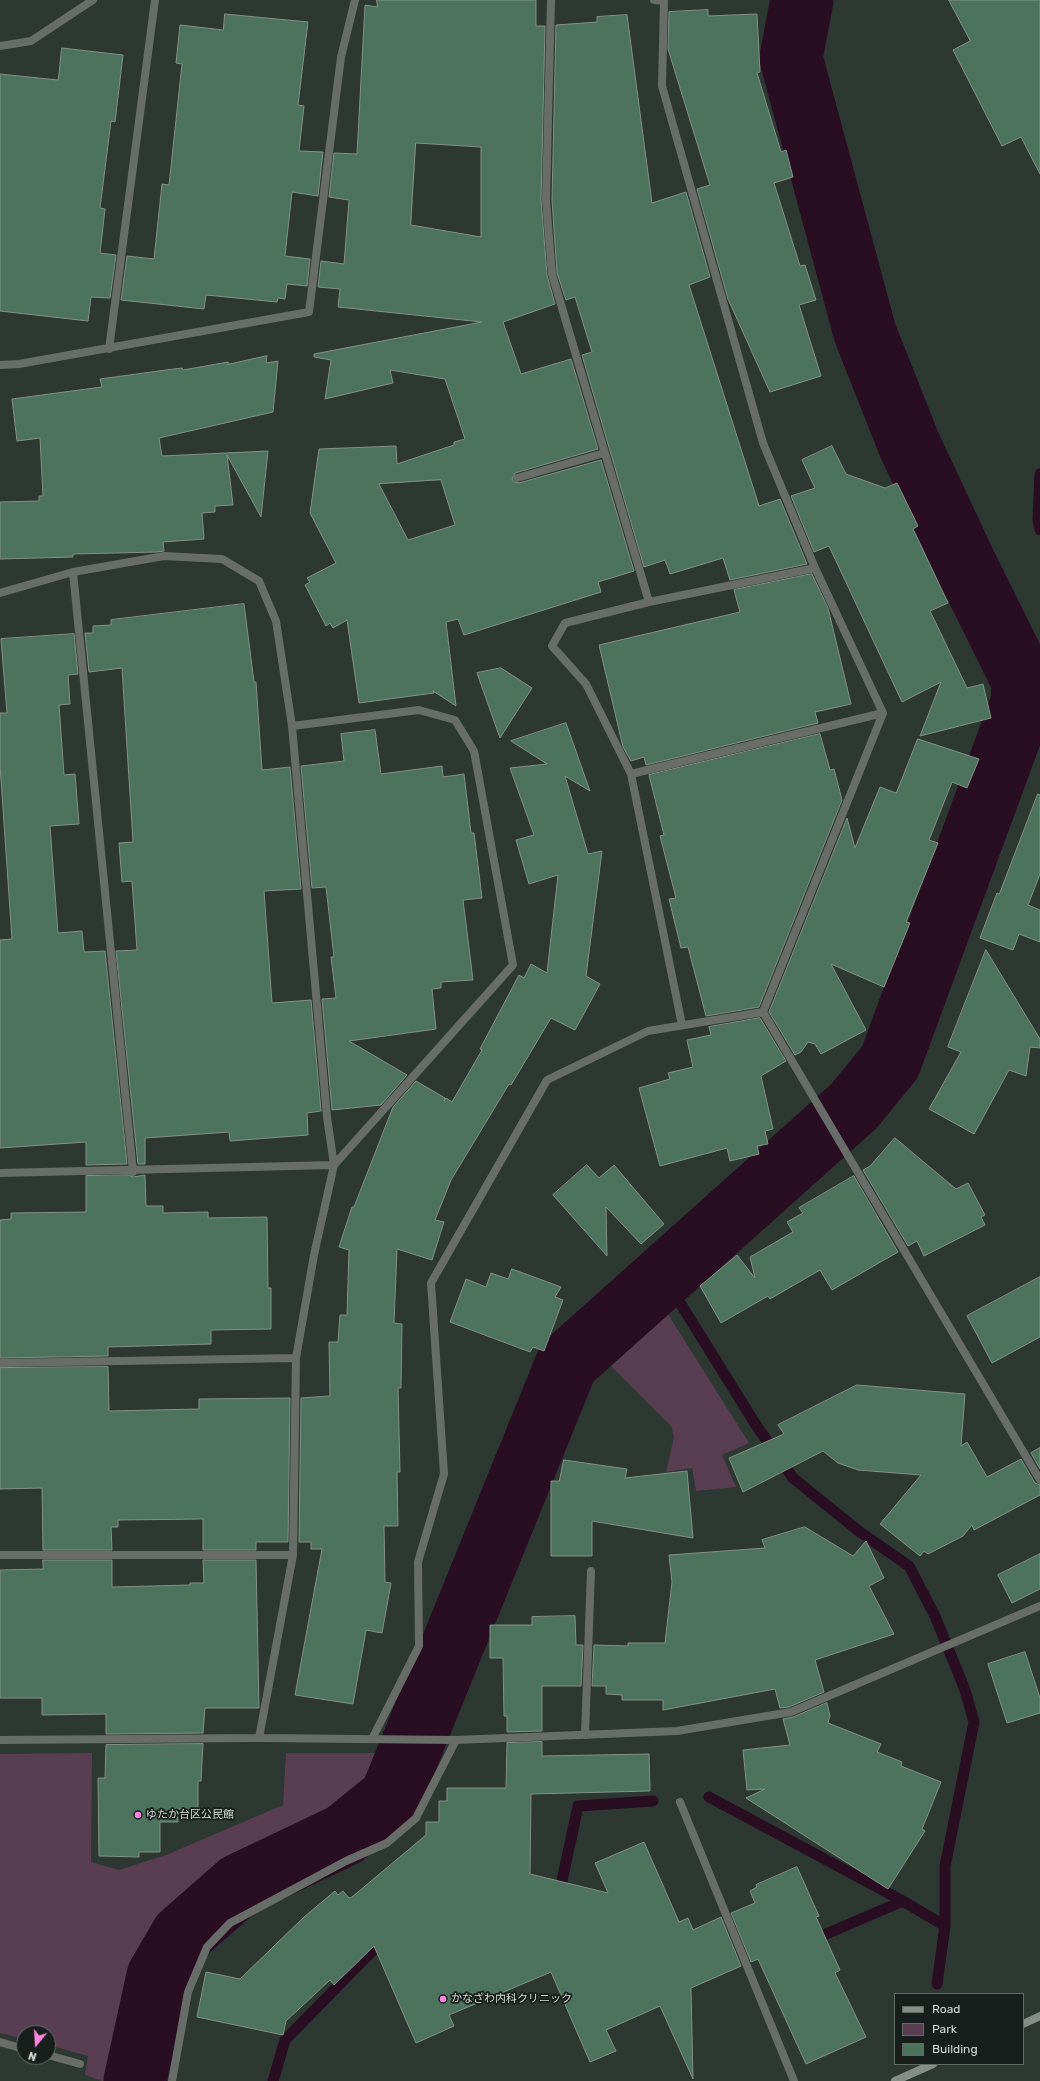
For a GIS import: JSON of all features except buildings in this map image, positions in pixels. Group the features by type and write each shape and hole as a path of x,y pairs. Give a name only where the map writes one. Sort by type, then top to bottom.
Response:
{"street":[{"path":"0,46 31,41 93,0"},
{"path":"109,349 155,0"},
{"path":"0,365 19,364 109,349 309,312 341,57 355,0"},
{"path":"551,0 546,200 552,274 649,602"},
{"path":"654,0 664,1 662,86 763,443 815,568 883,713 763,1012"},
{"path":"517,478 604,453"},
{"path":"0,593 73,572 164,556 222,559 259,581 276,621 292,726 327,1117 334,1165 314,1255 296,1358 294,1555 258,1738"},
{"path":"682,1025 631,774 586,684 552,646 564,623 649,602 815,568"},
{"path":"73,572 133,1172"},
{"path":"0,1173 133,1172 334,1165 513,965 474,751 455,720 419,710 292,726"},
{"path":"631,774 883,713"},
{"path":"372,1739 419,1646 418,1562 444,1474 431,1282 547,1080 648,1031 763,1012"},
{"path":"763,1012 1040,1480"},
{"path":"0,1363 296,1358"},
{"path":"0,1555 294,1555"},
{"path":"585,1735 591,1571"},
{"path":"0,1740 258,1738 456,1740 677,1731 791,1712 1040,1606"},
{"path":"172,2081 188,1992 207,1947 230,1923 346,1861 387,1843 416,1818 456,1740"},
{"path":"680,1802 794,2081"},
{"path":"1024,2024 1040,2016"},
{"path":"0,2042 16,2046"},
{"path":"56,2057 80,2064"},
{"path":"895,2081 931,2065"}],"green space":[{"path":"661,1303 749,1443 722,1455 736,1487 696,1491 692,1468 666,1472 674,1437 671,1426 599,1354 645,1308"},
{"path":"92,1753 91,1862 119,1870 166,1855 283,1805 286,1753 398,1753 379,1785 347,1809 268,1852 212,1878 170,1909 148,1937 113,2081 102,2081 85,2075 88,2056 56,2047 56,2025 16,2025 16,2037 0,2033 0,1754"}],"waterway":[{"path":"135,2081 158,1976 182,1935 239,1885 344,1835 391,1797 567,1363 854,1106 890,1062 1022,703 1023,681 967,568 909,444 865,333 791,58 802,0"},
{"path":"1040,474 1038,520 1040,530"},
{"path":"664,1277 756,1425 793,1478 860,1532 909,1566 935,1616 965,1690 974,1722 945,1866 945,1926 937,1984"},
{"path":"709,1797 903,1901 945,1926"},
{"path":"559,1895 578,1806 653,1801"},
{"path":"812,1940 903,1901"},
{"path":"273,2081 285,2040 385,1938"}],"place":[{"name":"ゆたか台区公民館","path":"138,1815"},
{"name":"かなざわ内科クリニック","path":"443,1999"}]}
